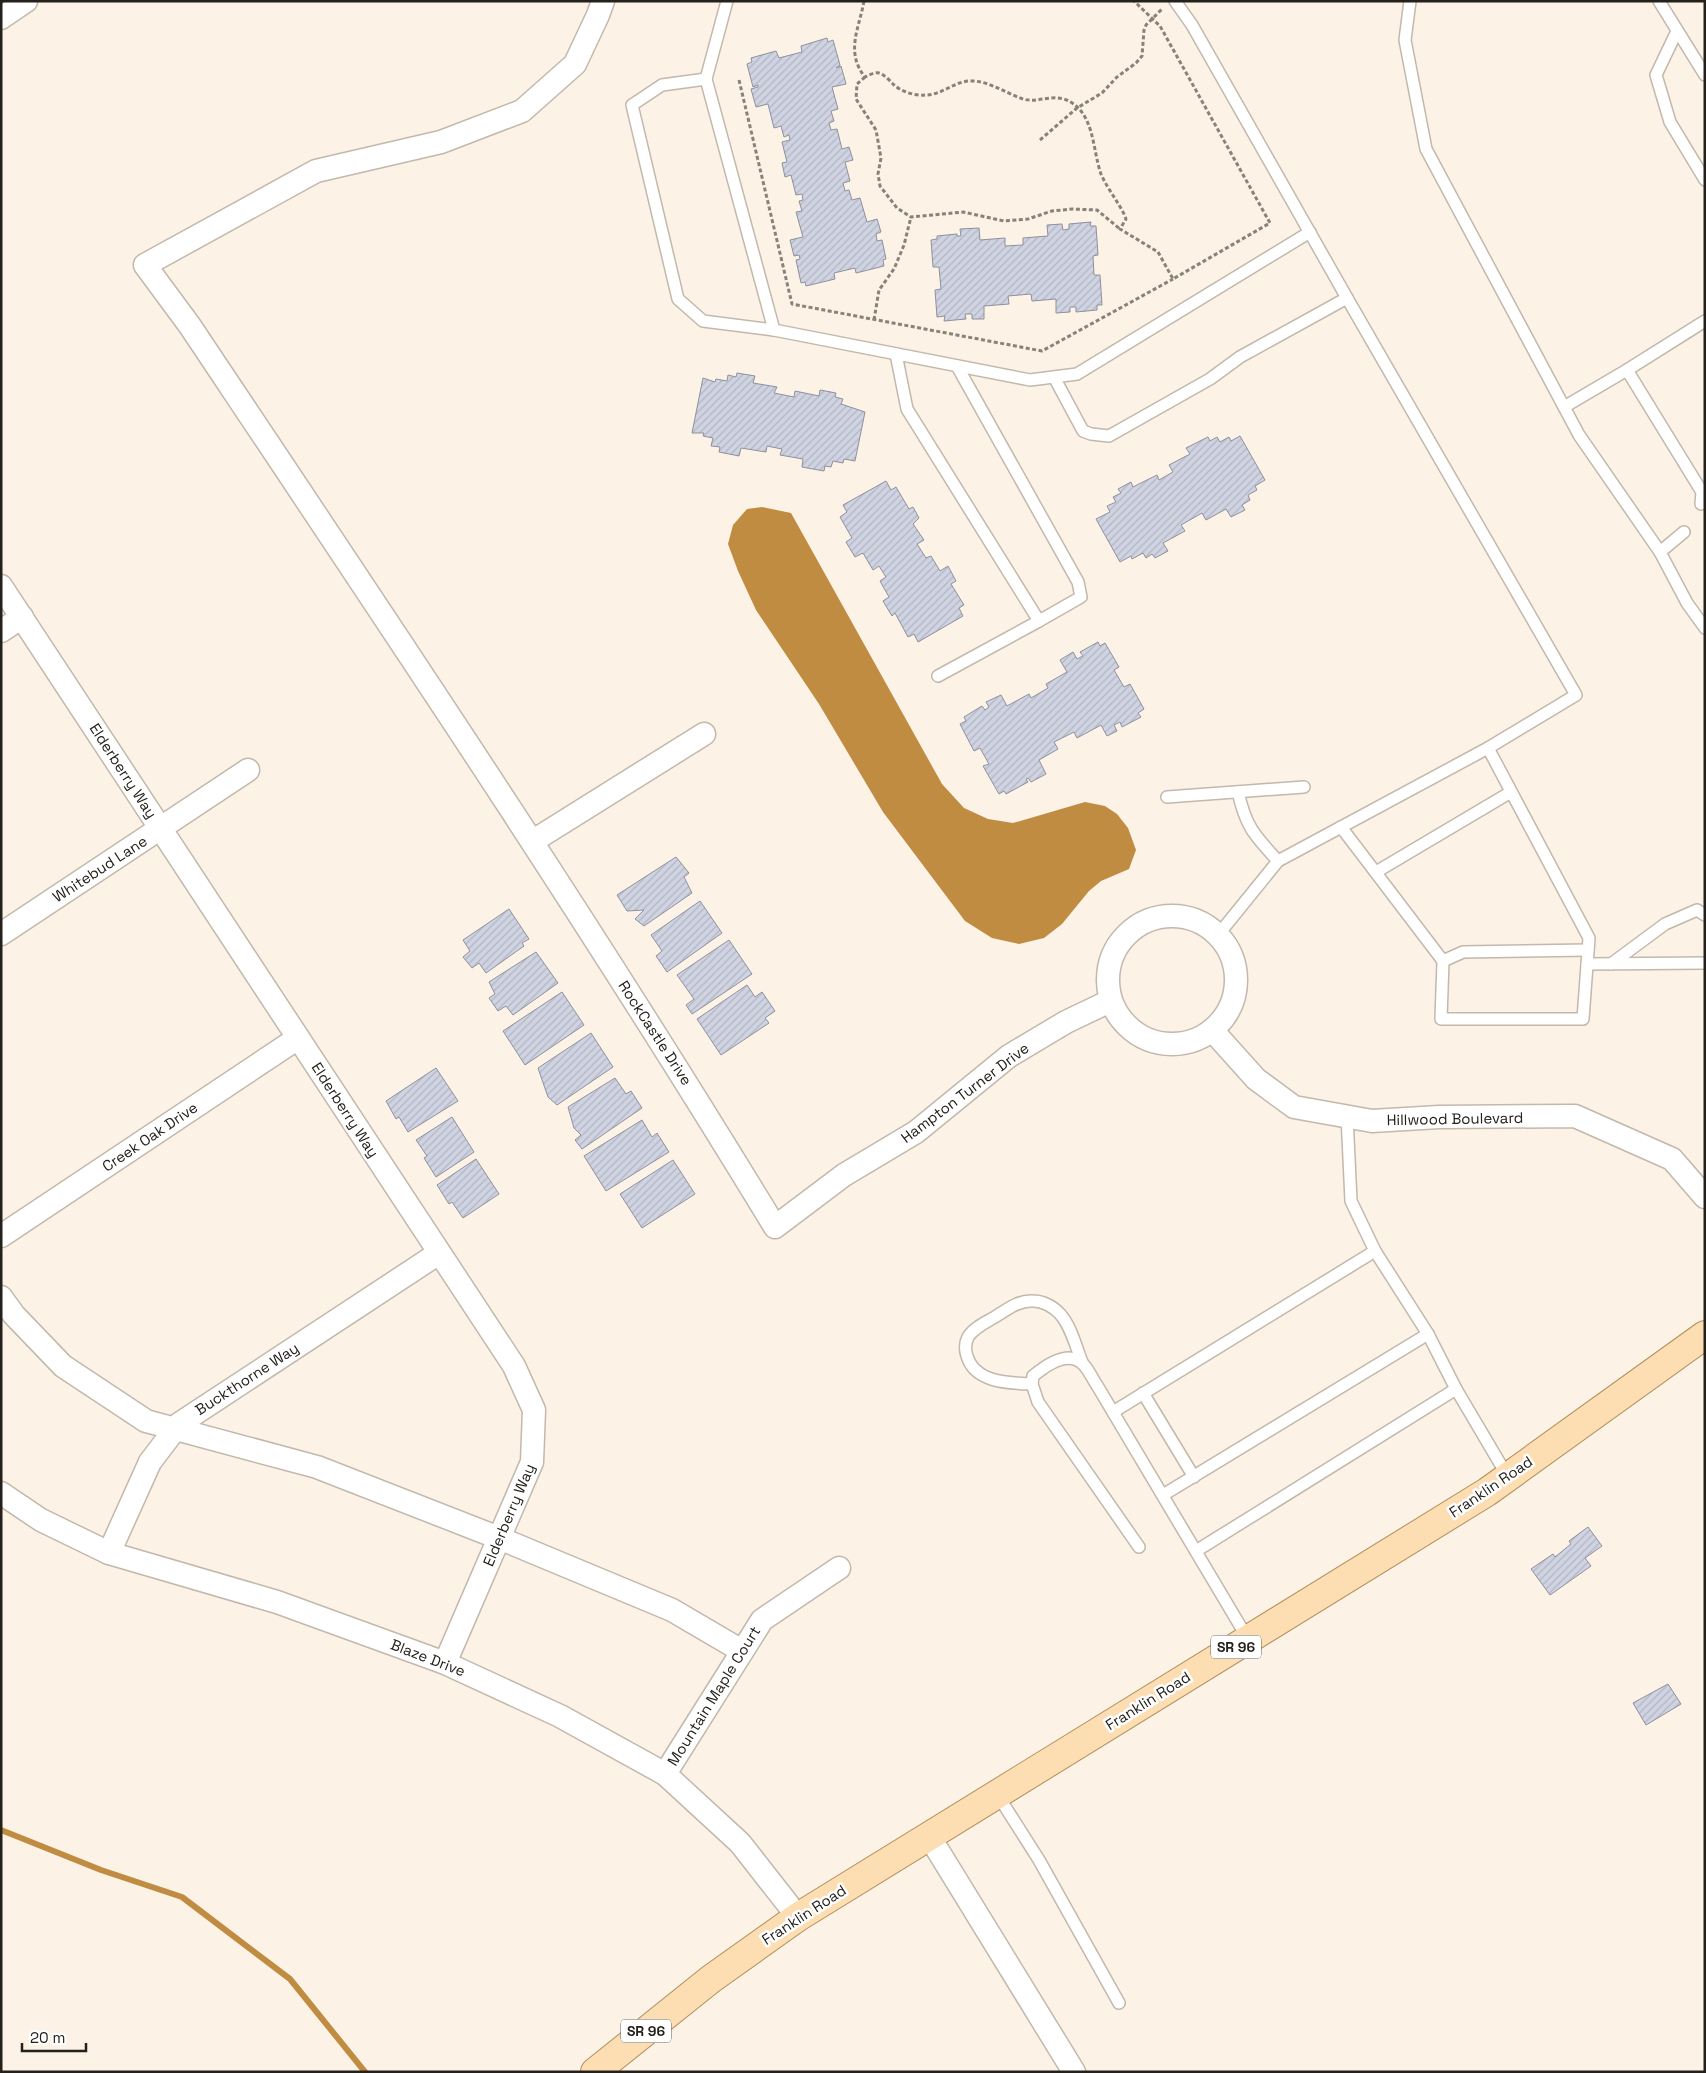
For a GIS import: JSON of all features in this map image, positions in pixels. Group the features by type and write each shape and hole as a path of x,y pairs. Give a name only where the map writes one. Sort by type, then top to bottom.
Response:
{"main road":[{"name":"Franklin Road","path":"595,2072 711,1979 798,1917 1487,1492 1705,1335"}],"street":[{"path":"1,18 26,1"},
{"name":"RockCastle Drive","path":"603,1 575,64 522,111 441,142 316,171 145,265 190,326 533,841 692,1091 775,1227"},
{"name":"Elderberry Way","path":"1,586 514,1366 534,1410 532,1462 445,1663"},
{"path":"1,631 22,617"},
{"path":"533,841 704,734"},
{"name":"Whitebud Lane","path":"1,934 248,770"},
{"path":"1177,916 1196,920 1218,935 1234,963 1236,976 1233,998 1226,1013 1212,1030 1184,1043 1158,1043 1145,1039 1126,1026 1110,1001 1108,969 1119,943 1144,922 1155,918 1177,916"},
{"name":"Hampton Turner Drive","path":"775,1227 844,1175 916,1132 1009,1056 1066,1022 1110,1001"},
{"name":"Hillwood Boulevard","path":"1212,1030 1256,1079 1294,1107 1372,1121 1575,1116 1672,1159 1705,1197"},
{"name":"Creek Oak Drive","path":"1,1236 298,1038"},
{"name":"Buckthorne Way","path":"109,1553 150,1462 179,1424 439,1253"},
{"path":"1,1298 14,1315 63,1366 146,1421 317,1467 499,1538 672,1610 742,1651"},
{"name":"Blaze Drive","path":"1,1493 41,1520 109,1553 277,1602 445,1663 560,1716 665,1774 740,1843 798,1917"},
{"name":"Mountain Maple Court","path":"665,1774 762,1620 839,1568"},
{"path":"929,1836 1074,2072"}],"lane":[{"path":"727,1 706,79 774,330"},
{"path":"1410,1 1405,40 1426,149 1580,435 1660,552 1687,603 1705,628"},
{"path":"1659,1 1705,75"},
{"path":"1171,4 1192,24 1576,695 1488,748 1278,861 1218,935"},
{"path":"1677,31 1656,76 1670,122 1705,180"},
{"path":"706,79 662,85 632,105 678,298 703,320 774,330 1030,380 1077,374 1310,232"},
{"path":"1054,377 1083,431 1109,436 1210,379 1240,357 1348,298"},
{"path":"1564,407 1705,321"},
{"path":"896,354 907,409 1039,622"},
{"path":"938,676 1081,598 1078,582 957,366"},
{"path":"1627,370 1702,492 1701,504"},
{"path":"1660,552 1684,532"},
{"path":"1342,827 1443,961 1442,1019 1582,1019 1590,938 1488,748"},
{"path":"1167,797 1304,787"},
{"path":"1238,792 1243,816 1255,836 1278,861"},
{"path":"1376,872 1511,792"},
{"path":"1611,964 1665,924 1697,910 1705,915"},
{"path":"1443,961 1463,952 1588,950"},
{"path":"1587,964 1705,963"},
{"path":"1347,1116 1351,1202 1375,1250 1428,1334 1456,1389 1508,1477"},
{"path":"1113,1412 1375,1250"},
{"path":"1032,1384 999,1382 986,1377 968,1361 965,1351 968,1338 972,1333 1011,1307 1032,1301 1048,1305 1060,1314 1071,1334 1082,1362 1248,1640"},
{"path":"1163,1496 1428,1334"},
{"path":"1082,1362 1068,1358 1047,1364 1033,1376 1032,1384 1038,1402 1140,1547"},
{"path":"1196,1551 1456,1389"},
{"path":"1143,1393 1194,1476"},
{"path":"997,1794 1039,1860 1119,2003"}],"path":[{"path":"864,1 855,40 854,57 857,67 865,77"},
{"path":"739,80 792,304 1042,351 1270,223 1170,44 1152,18 1134,1"},
{"path":"1040,140 1077,108 1102,93 1136,63 1142,56 1144,30 1152,18 1171,4"},
{"path":"1120,230 1126,219 1102,174 1092,134 1086,120 1077,108 1066,100 1056,97 1024,100 978,81 967,81 927,95 905,91 896,87 882,74 878,73 865,77 857,84 856,99 876,130 881,158 878,174 880,186 897,208 911,217 963,212 1004,221 1028,219 1052,211 1072,209 1097,210 1120,230 1158,252 1173,279"},
{"path":"874,320 879,290 894,269 904,245 911,217"}],"shaded area":[{"path":"762,507 791,513 942,784 964,808 988,819 1013,823 1085,802 1105,806 1117,814 1128,828 1136,850 1129,869 1101,881 1089,891 1062,924 1044,938 1019,944 992,938 965,921 883,812 819,704 756,610 728,544 733,525 747,509"}],"building":[{"path":"827,38 828,42 833,40 840,65 836,68 841,66 846,84 832,87 838,109 831,111 834,121 829,123 831,130 837,129 842,149 849,147 853,160 845,162 850,181 843,183 845,191 849,190 852,200 860,198 867,222 877,219 881,232 876,234 877,241 882,240 886,259 883,260 884,266 856,273 855,268 834,273 835,279 806,286 805,282 801,283 796,260 800,259 799,255 794,256 790,240 803,237 796,212 802,211 799,201 803,200 802,194 796,195 791,175 785,177 782,163 787,162 782,142 790,140 789,135 784,137 781,126 774,128 768,104 756,107 751,89 758,87 758,85 753,87 747,64 752,62 751,58 776,51 779,58 802,52 801,46"},
{"path":"1091,222 1090,226 1096,226 1098,255 1093,256 1094,275 1100,275 1102,305 1097,305 1097,310 1076,312 1076,307 1070,307 1070,312 1056,313 1056,299 1032,301 1031,294 1008,296 1009,304 984,306 984,319 972,319 972,314 965,314 966,319 944,321 945,316 937,317 935,290 941,289 939,267 933,267 931,240 937,239 937,236 957,234 957,236 961,236 960,229 979,228 980,240 1005,238 1005,246 1023,245 1023,238 1048,236 1047,225 1062,224 1063,230 1069,229 1069,224"},
{"path":"737,373 755,376 753,383 777,387 774,393 794,397 795,391 819,396 820,390 836,393 835,397 843,399 841,404 865,412 855,461 844,459 843,463 833,461 831,467 825,466 824,471 802,467 803,459 780,455 782,449 767,446 766,452 741,448 739,456 719,452 720,447 711,446 713,438 703,436 704,433 692,433 703,378 715,382 716,379 727,381 728,375 736,377"},
{"path":"1240,436 1265,480 1255,486 1257,490 1248,495 1250,500 1242,505 1245,510 1231,517 1226,509 1206,520 1202,513 1181,525 1185,531 1163,543 1168,551 1155,558 1152,554 1146,558 1143,553 1132,559 1131,556 1120,562 1096,519 1110,512 1107,506 1116,502 1113,497 1121,493 1118,489 1131,482 1133,487 1157,475 1159,480 1173,472 1169,465 1190,454 1186,448 1208,437 1210,441 1217,437 1220,442 1229,437 1231,441"},
{"path":"886,481 891,490 896,487 909,509 913,507 919,518 913,524 924,540 917,544 926,558 931,556 940,571 948,566 956,581 951,584 964,605 959,608 963,616 918,642 914,634 908,637 895,613 892,616 883,601 889,597 880,581 886,577 879,566 873,570 863,553 855,557 846,542 852,538 840,517 847,512 843,505"},
{"path":"1098,642 1100,646 1105,643 1119,667 1114,670 1124,687 1130,684 1144,709 1138,713 1141,717 1122,727 1120,722 1114,725 1117,731 1107,736 1101,725 1077,738 1074,732 1054,742 1058,749 1039,760 1046,774 1031,782 1028,778 1026,779 1028,782 1006,794 1004,791 999,794 983,766 989,764 980,748 974,751 960,724 966,721 964,717 982,706 985,710 989,707 986,702 1001,695 1007,706 1029,694 1031,698 1048,688 1046,684 1067,672 1060,660 1073,652 1077,659 1083,656 1080,652"},
{"path":"676,857 689,873 684,877 692,893 644,926 635,919 644,910 627,911 617,895"},
{"path":"700,901 722,933 667,972 656,956 662,951 651,935"},
{"path":"509,909 529,939 522,943 524,946 486,973 479,963 472,968 463,957 470,951 463,940"},
{"path":"729,940 752,974 692,1014 686,1005 694,999 677,975"},
{"path":"536,952 558,983 513,1015 506,1006 498,1011 489,998 495,994 489,982"},
{"path":"747,985 755,997 762,992 775,1011 765,1018 769,1023 721,1055 697,1019"},
{"path":"562,992 584,1025 525,1065 503,1031"},
{"path":"591,1033 613,1067 557,1105 548,1097 538,1068"},
{"path":"436,1068 458,1101 408,1132 399,1117 396,1119 386,1101"},
{"path":"615,1078 626,1094 631,1091 642,1108 582,1149 575,1140 581,1135 574,1128 568,1107"},
{"path":"452,1117 474,1152 436,1177 424,1158 427,1156 416,1140"},
{"path":"642,1120 652,1137 657,1133 669,1152 606,1191 584,1156"},
{"path":"476,1159 499,1194 463,1218 452,1202 449,1204 437,1185"},
{"path":"673,1160 695,1194 642,1228 620,1194"},
{"path":"1588,1527 1602,1546 1585,1558 1591,1566 1550,1595 1531,1569 1553,1554 1555,1557 1571,1544 1569,1541"},
{"path":"1668,1684 1681,1704 1646,1725 1633,1703"}],"waterway":[{"path":"1,1830 101,1870 182,1897 290,1979 365,2072"}]}
